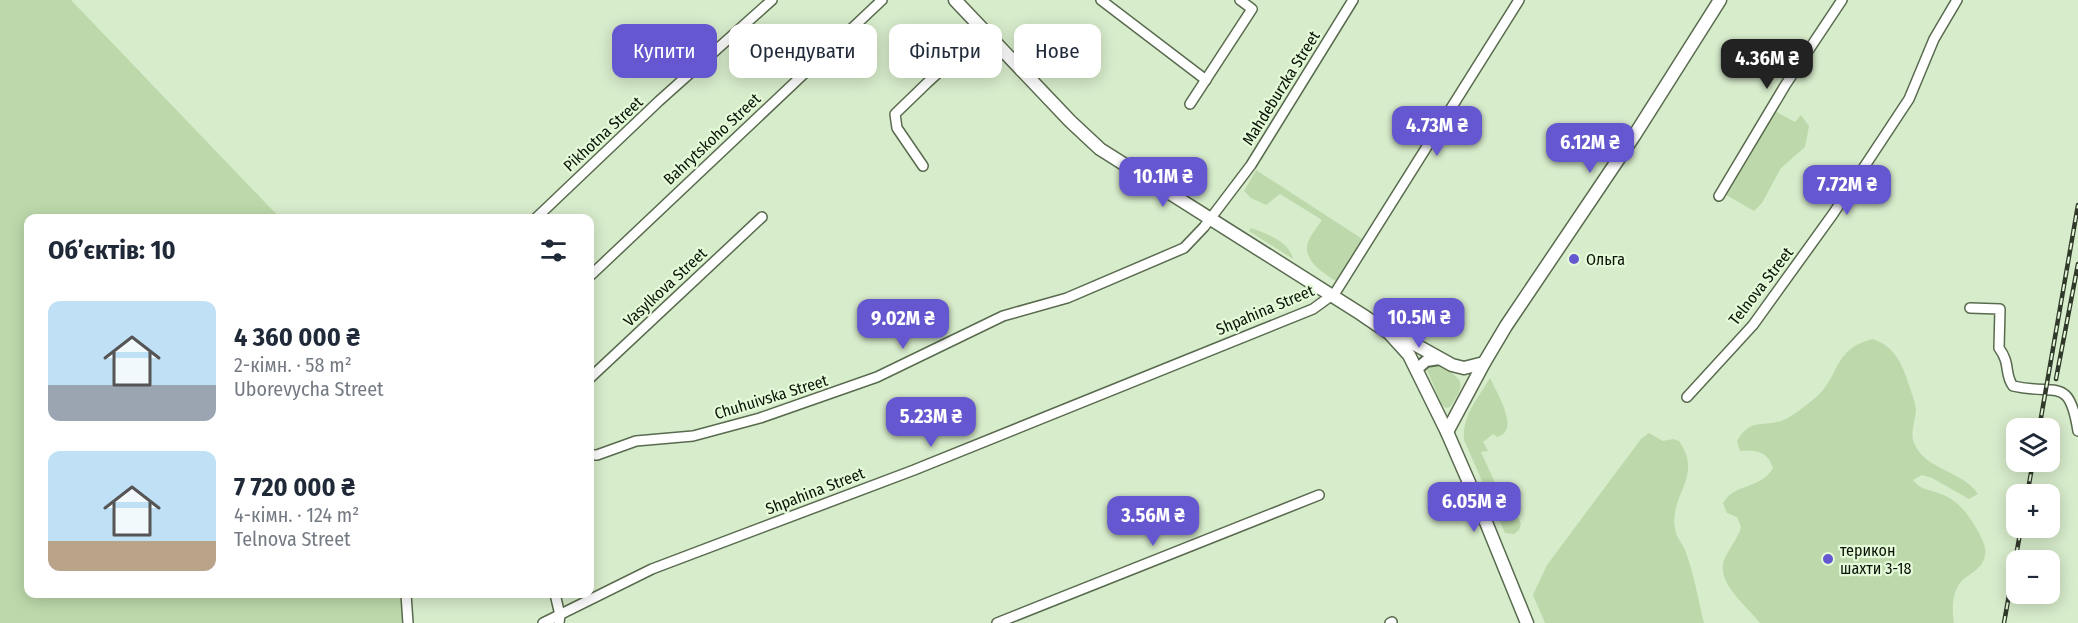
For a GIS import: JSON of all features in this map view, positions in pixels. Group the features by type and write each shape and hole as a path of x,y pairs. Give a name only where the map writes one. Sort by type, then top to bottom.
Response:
{"main road":[{"path":"955,0 977,24"},
{"path":"1447,432 1506,326 1634,136 1720,0"},
{"path":"1002,50 1070,122 1100,149 1332,296 1438,359 1464,368 1484,363"},
{"path":"1361,314 1400,343 1417,369 1489,528 1527,623"}],"street":[{"name":"Pikhotna Street","path":"540,214 659,101 772,0"},
{"name":"Bahrytskoho Street","path":"594,272 882,0"},
{"path":"1101,0 1206,80"},
{"path":"1190,104 1252,9 1240,0"},
{"name":"Mahdeburzka Street","path":"1210,219 1251,165 1353,0"},
{"path":"1332,296 1370,241 1519,0"},
{"path":"1719,196 1786,84 1842,0"},
{"name":"Telnova Street","path":"1687,397 1753,325 1833,214 1909,99 1934,39 1957,0"},
{"path":"922,166 897,128 895,114 931,78"},
{"name":"Vasylkova Street","path":"594,374 762,217"},
{"name":"Chuhuivska Street","path":"594,454 636,441 693,436 760,418 877,377 1003,316 1066,298 1184,248 1210,219"},
{"name":"Shpahina Street","path":"543,623 559,619 652,569 937,461 1312,309 1332,296"},
{"path":"1970,308 2000,309 1999,348 2007,358 2009,381 2013,386 2054,390 2065,394 2071,400 2074,408 2078,431"},
{"path":"1417,369 1426,362 1438,359"},
{"path":"997,623 1319,495"},
{"path":"406,598 408,623"},
{"path":"556,598 559,619"}],"green space":[{"path":"0,0 71,0 276,214 24,214 24,598 406,598 408,623 0,623"},
{"path":"1775,111 1795,122 1801,115 1809,126 1805,147 1781,168 1762,203 1754,211 1721,192"},
{"path":"1256,170 1367,242 1339,283 1315,266 1308,254 1309,240 1322,220 1280,194 1266,205 1251,198 1244,191"},
{"path":"1251,228 1282,243 1293,259 1249,231"},
{"path":"1873,339 1881,342 1893,352 1904,372 1916,411 1912,435 1920,452 1935,465 1963,480 1978,494 1969,499 1932,478 1922,475 1913,480 1923,488 1948,497 1964,510 1984,544 1984,560 1961,582 1956,590 1953,604 1954,623 1760,623 1734,594 1724,577 1724,560 1741,527 1737,517 1727,513 1723,503 1734,492 1762,480 1773,468 1768,458 1761,453 1740,451 1737,441 1752,426 1781,421 1804,407 1824,389 1843,356 1850,349"},
{"path":"1437,364 1460,381 1461,386 1450,407 1446,408 1442,405 1427,370 1428,365"},
{"path":"1490,378 1502,402 1507,427 1504,433 1497,437 1493,434 1483,442 1488,451 1481,452 1496,485 1503,486 1521,524 1519,530 1514,534 1505,533 1464,440 1468,415"},
{"path":"1649,433 1663,441 1673,439 1679,441 1686,454 1687,475 1674,517 1675,529 1688,559 1704,623 1545,623 1533,595 1547,565 1641,439"}],"railway":[{"path":"2041,418 2078,205"},
{"path":"2056,379 2078,264"},
{"path":"2029,484 2031,472"},
{"path":"2004,623 2019,538"}],"place":[{"name":"Ольга","path":"1574,259"},
{"name":"терикон шахти 3-18","path":"1828,559"}]}
